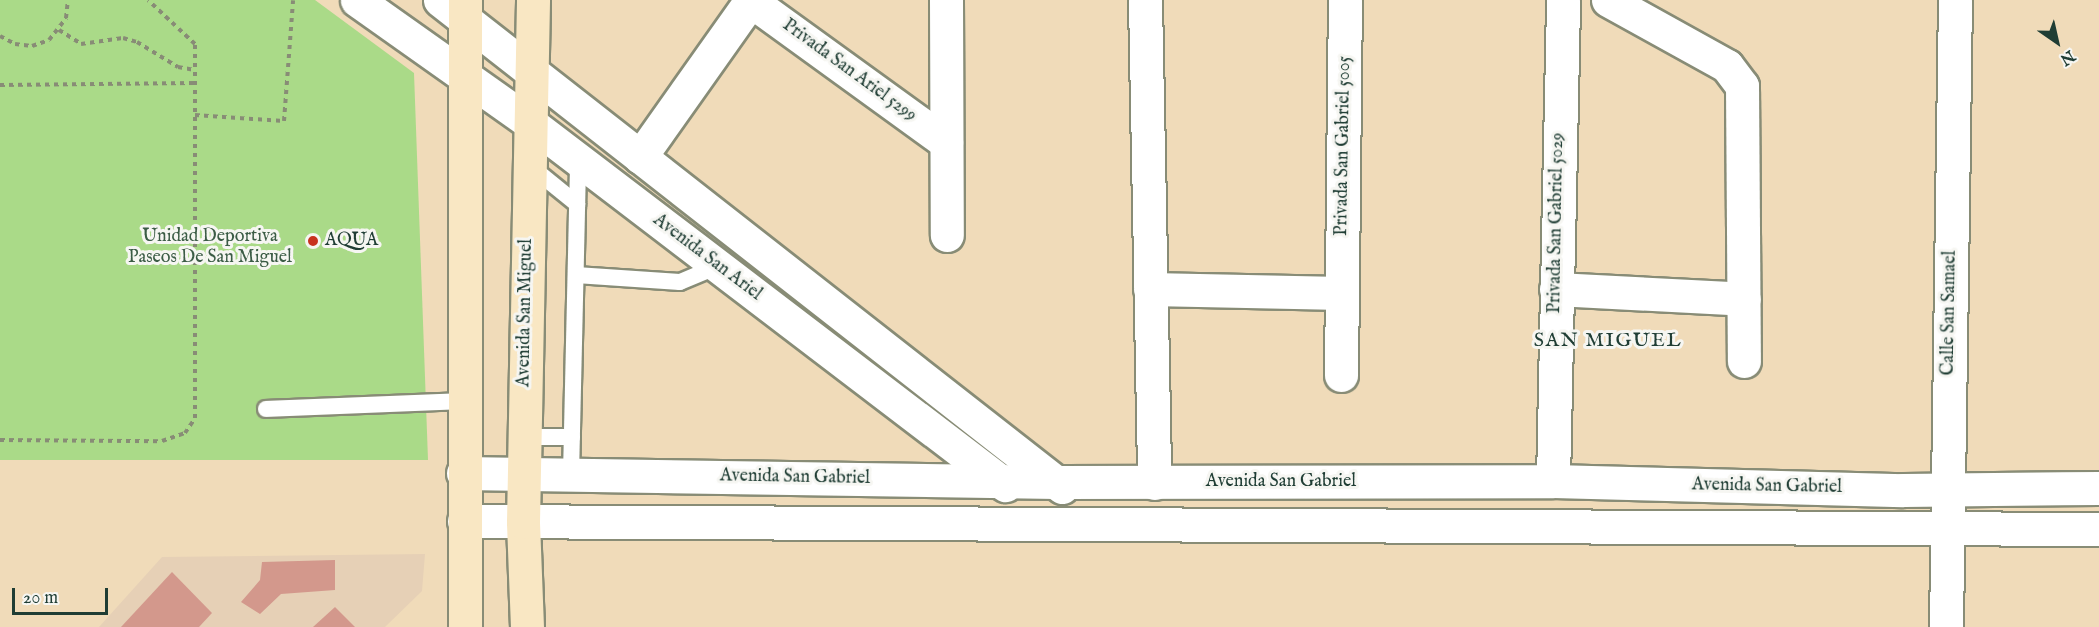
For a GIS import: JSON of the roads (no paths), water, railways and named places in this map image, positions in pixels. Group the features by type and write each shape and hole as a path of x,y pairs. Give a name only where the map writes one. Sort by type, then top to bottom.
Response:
{"main road":[{"name":"Avenida San Miguel","path":"527,627 523,522 528,165 533,0"},
{"path":"456,6 465,80 463,401 465,627"}],"street":[{"name":"Avenida San Ariel","path":"357,0 465,80 529,122 999,480 1051,526"},
{"name":"Privada San Ariel 5299","path":"946,0 947,236"},
{"path":"1145,0 1154,483"},
{"name":"Privada San Gabriel 5005","path":"1341,375 1345,0"},
{"name":"Privada San Gabriel 5029","path":"1553,481 1563,0"},
{"path":"1608,0 1727,66 1742,86 1744,361"},
{"name":"Calle San Samael","path":"1946,627 1955,0"},
{"name":"Privada San Ariel 5299","path":"639,157 751,1 946,141"},
{"name":"Avenida San Ariel","path":"456,6 532,73 1057,483 1101,525"},
{"path":"1150,289 1342,293"},
{"path":"1556,289 1744,299"},
{"name":"Avenida San Gabriel","path":"463,473 999,480 1057,483 1553,481 1948,489 2099,488"},
{"path":"464,521 1051,526 2099,529"}],"lane":[{"path":"571,475 579,160"},
{"path":"528,165 577,204"},
{"path":"576,275 680,282 718,266"},
{"path":"266,409 463,401"},
{"path":"524,437 572,437"}],"place":[{"name":"AQUA","path":"313,241"}],"district":[{"name":"SAN MIGUEL","path":"1608,340"}],"park label":[{"name":"Unidad Deportiva Paseos De San Miguel","path":"210,248"}]}
